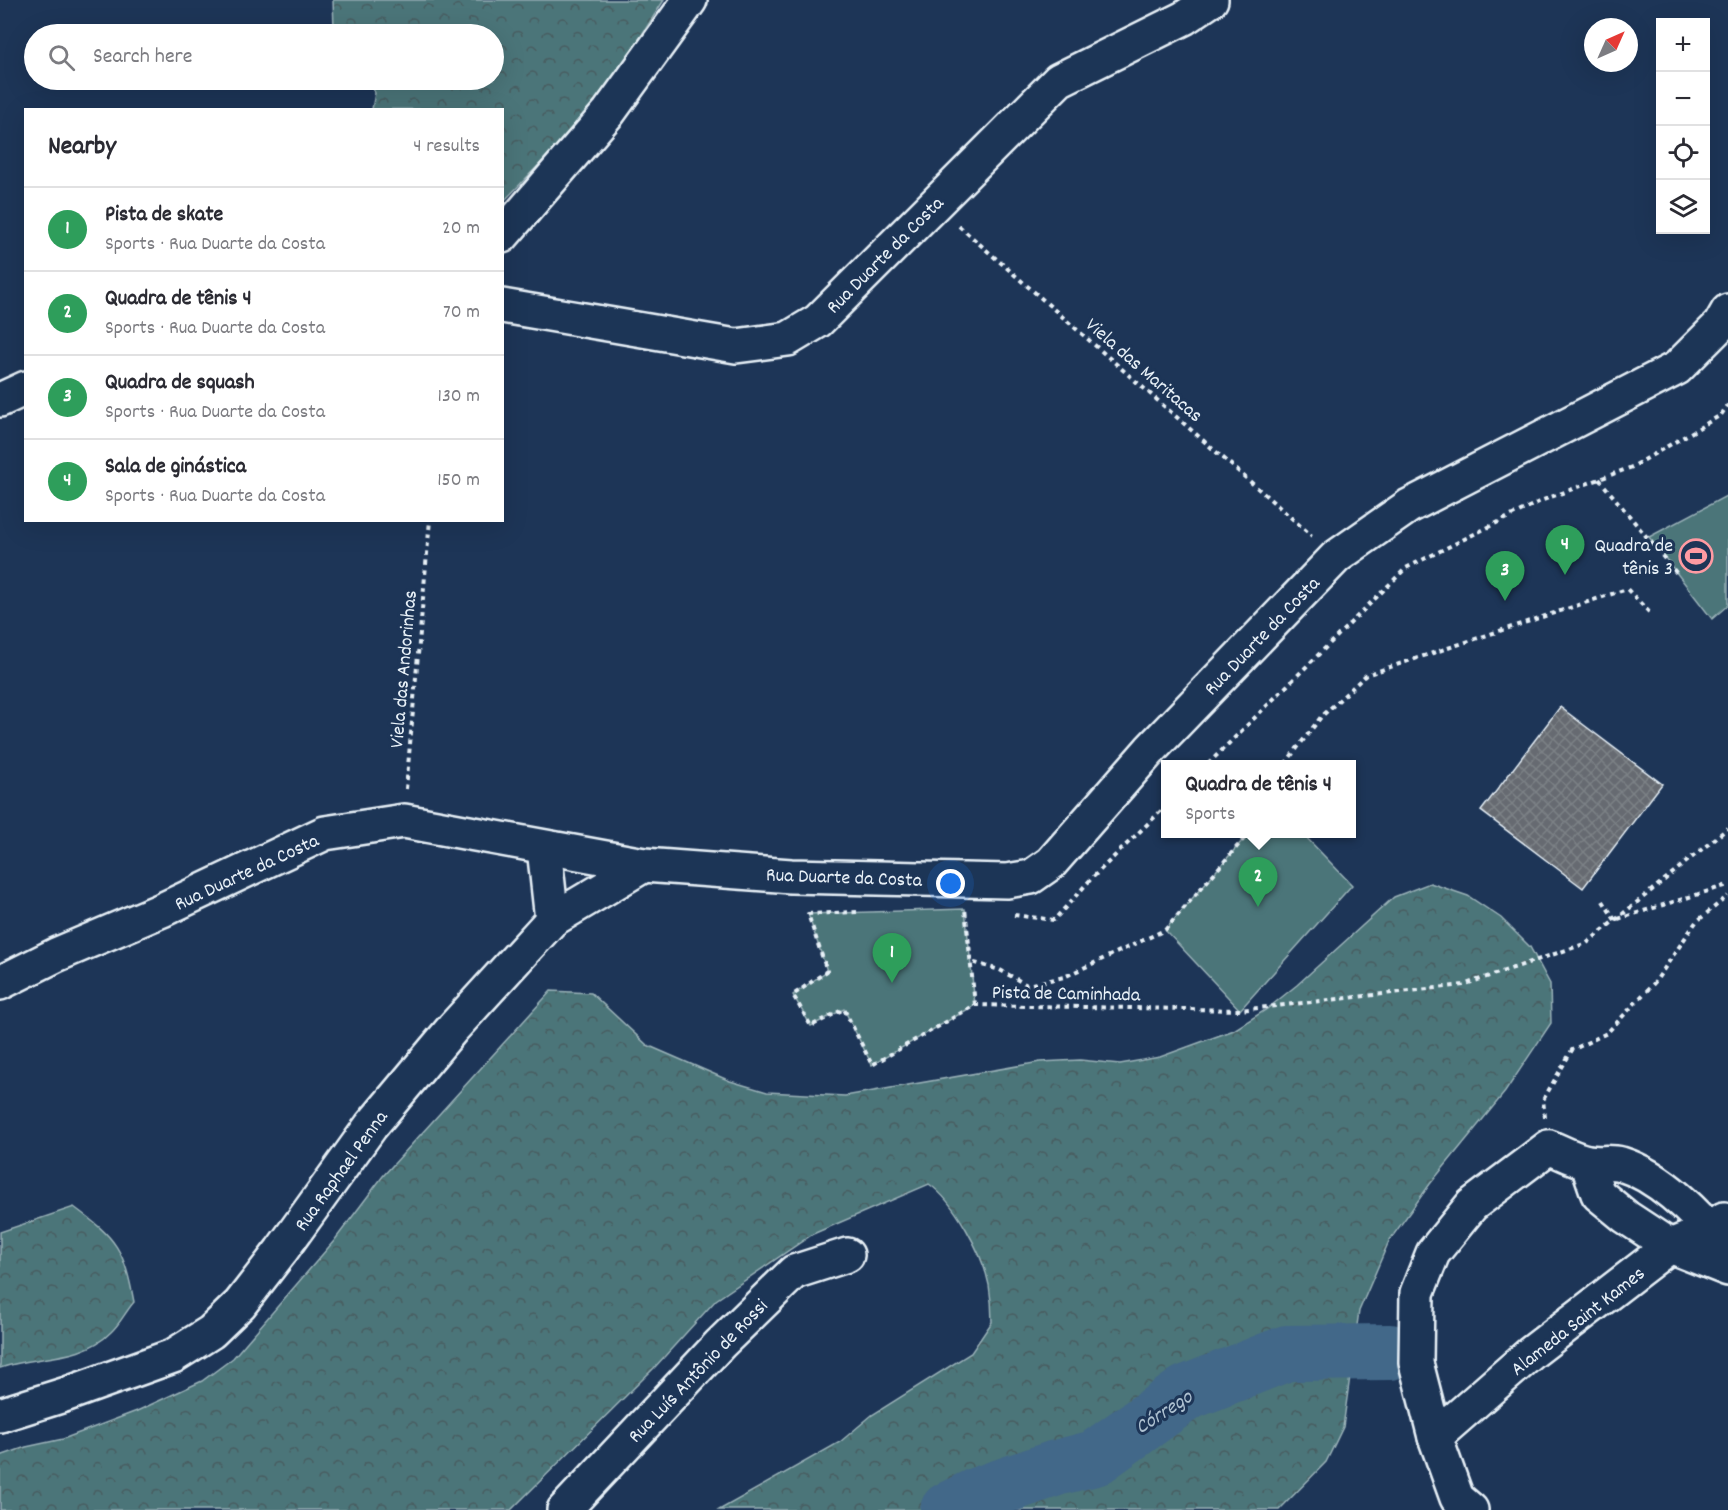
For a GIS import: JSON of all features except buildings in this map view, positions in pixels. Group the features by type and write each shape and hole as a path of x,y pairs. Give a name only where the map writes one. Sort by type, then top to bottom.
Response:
{"street":[{"path":"504,234 609,112 690,0"},
{"name":"Rua Duarte da Costa","path":"504,306 736,346 788,339 818,321 1059,80 1184,18 1211,0"},
{"name":"Rua Duarte da Costa","path":"0,983 56,955 162,910 325,833 404,821 644,865 791,876 1007,881 1032,877 1051,863 1150,750 1336,557 1409,506 1677,368 1720,326 1728,311"},
{"path":"0,400 24,389"},
{"path":"544,848 552,920"},
{"name":"Rua Raphael Penna","path":"0,1415 173,1356 211,1332 240,1304 371,1126 453,1028 552,920 644,865"},
{"path":"1457,1506 1435,1437 1416,1363 1417,1293 1433,1253 1472,1204 1549,1147 1587,1162 1619,1163 1635,1170 1664,1187 1722,1233"},
{"path":"1587,1162 1598,1194 1626,1217 1671,1246 1728,1269"},
{"name":"Alameda Saint Kames","path":"1435,1437 1531,1353 1671,1246 1722,1233"},
{"name":"Rua Luís Antônio de Rossi","path":"564,1510 720,1344 794,1272 846,1255"}],"path":[{"name":"Viela das Maritacas","path":"934,204 1336,557"},
{"path":"1213,760 1406,568 1543,500 1632,467 1721,415 1728,405"},
{"path":"1599,479 1678,575"},
{"name":"Viela das Andorinhas","path":"404,821 430,522"},
{"path":"1289,760 1321,717 1365,675 1627,589 1649,612"},
{"path":"1010,914 1054,920 1091,879 1161,811"},
{"name":"Pista de Caminhada","path":"864,912 808,914 827,972 793,995 811,1026 844,1009 872,1065 975,1005 1240,1010 1463,985 1587,943 1728,828"},
{"path":"965,909 971,963 1000,970 1027,985 1064,977 1165,930 1245,838"},
{"path":"1603,901 1615,920 1728,885"},
{"path":"1549,1147 1543,1100 1572,1050 1607,1033 1655,982 1696,922 1728,896"},
{"path":"954,909 976,910"},
{"path":"965,909 975,1005"}],"green space":[{"path":"333,0 664,0 610,85 586,116 504,201 504,108 372,108 374,90 504,90 504,24 334,24"},
{"name":"Quadra de tênis 3","path":"1728,495 1728,605 1712,619 1649,537"},
{"path":"1245,838 1307,838 1352,885 1240,1010 1165,930"},
{"path":"1430,883 1468,896 1501,918 1530,947 1550,984 1551,1023 1505,1092 1430,1184 1389,1241 1359,1311 1343,1427 1326,1462 1279,1510 719,1510 840,1442 872,1415 971,1353 992,1322 989,1285 981,1259 957,1215 939,1192 929,1184 813,1234 716,1300 654,1368 511,1510 0,1510 0,1456 26,1447 63,1439 137,1411 202,1381 233,1358 334,1241 383,1176 551,991 591,993 647,1045 730,1081 767,1092 845,1096 1040,1062 1080,1060 1120,1064 1160,1057 1234,1030 1267,1009 1297,985 1394,897"},
{"path":"965,909 975,1005 872,1065 844,1009 811,1026 793,995 827,971 808,914"},
{"path":"74,1207 100,1228 116,1247 126,1269 134,1302 111,1332 99,1342 73,1353 0,1368 0,1232"}],"waterway":[{"name":"Córrego","path":"948,1510 978,1495 1056,1468 1095,1458 1186,1393 1287,1353 1390,1352"}],"place":[{"name":"Quadra de tênis 3","path":"1696,556"},
{"name":"Sala de ginástica","path":"1565,575"},
{"name":"Quadra de squash","path":"1505,601"},
{"name":"Quadra de tênis 4","path":"1258,907"},
{"name":"Pista de skate","path":"892,983"}]}
